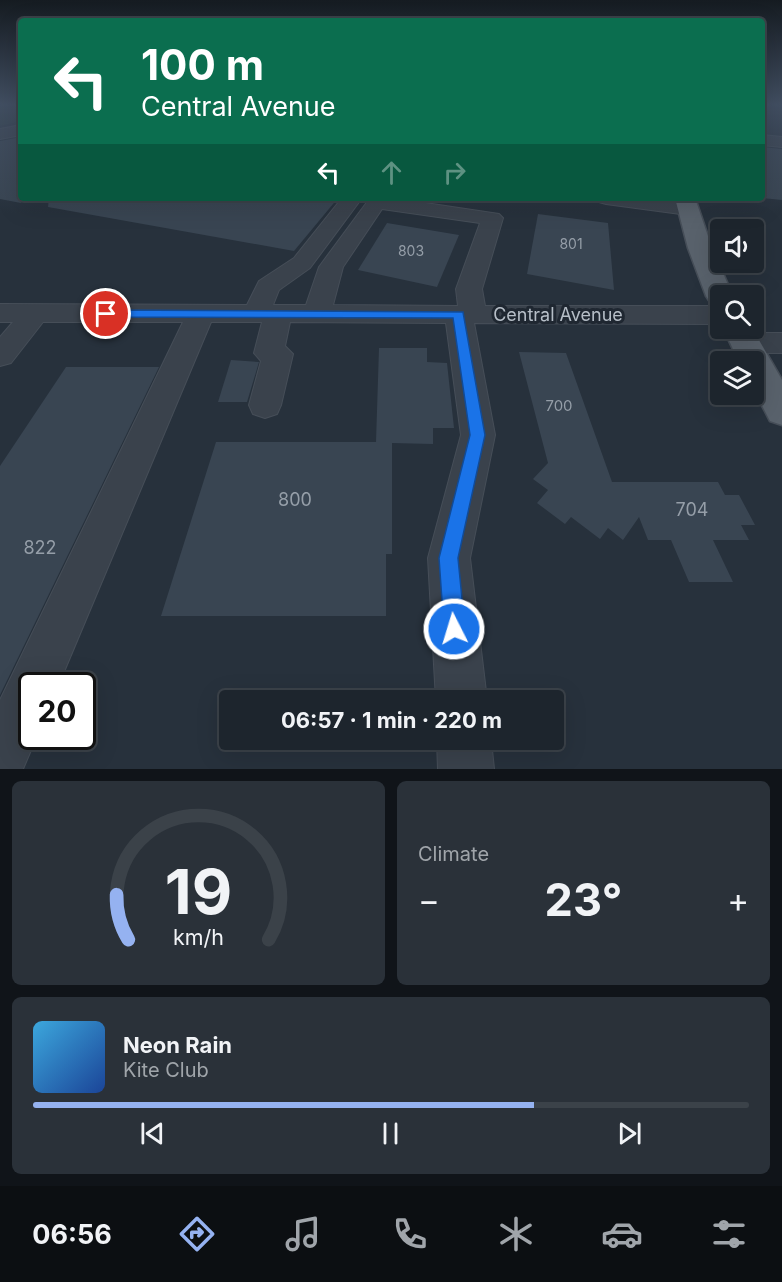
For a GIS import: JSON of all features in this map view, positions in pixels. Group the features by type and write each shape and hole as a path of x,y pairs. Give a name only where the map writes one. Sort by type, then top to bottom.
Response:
{"main road":[{"path":"687,204 700,248 715,285"},
{"path":"742,339 782,411"}],"street":[{"path":"264,405 278,354 268,353 268,286 302,263 350,201"},
{"path":"646,201 687,204"},
{"path":"317,314 331,267 377,202 444,204 492,218 469,289 466,315 478,435 448,558 460,690"},
{"name":"Central Avenue","path":"0,313 710,315"},
{"path":"0,356 35,314"},
{"path":"39,672 201,314"},
{"path":"756,339 782,344"},
{"path":"0,759 18,718"},
{"path":"465,750 466,769"}],"building":[{"path":"0,141 18,141 18,201 21,203 0,199"},
{"path":"765,147 782,149 782,200 765,198"},
{"path":"49,201 336,201 294,251 48,207"},
{"path":"538,214 608,223 614,290 527,274"},
{"path":"387,223 459,235 437,287 358,270"},
{"path":"379,348 427,348 427,362 447,363 454,428 433,428 433,444 392,443 392,554 386,554 386,616 161,616 216,442 376,442"},
{"path":"519,352 566,353 612,482 718,482 725,495 739,495 755,525 741,525 749,540 713,540 733,582 689,582 671,540 648,540 639,517 623,540 608,528 600,539 571,517 565,524 537,503 548,490 533,479 548,463"},
{"path":"231,360 259,362 247,402 218,402"},
{"path":"66,367 159,367 0,695 0,466"}],"route":[{"path":"106,314 459,315 478,435 448,558 454,629"}]}
